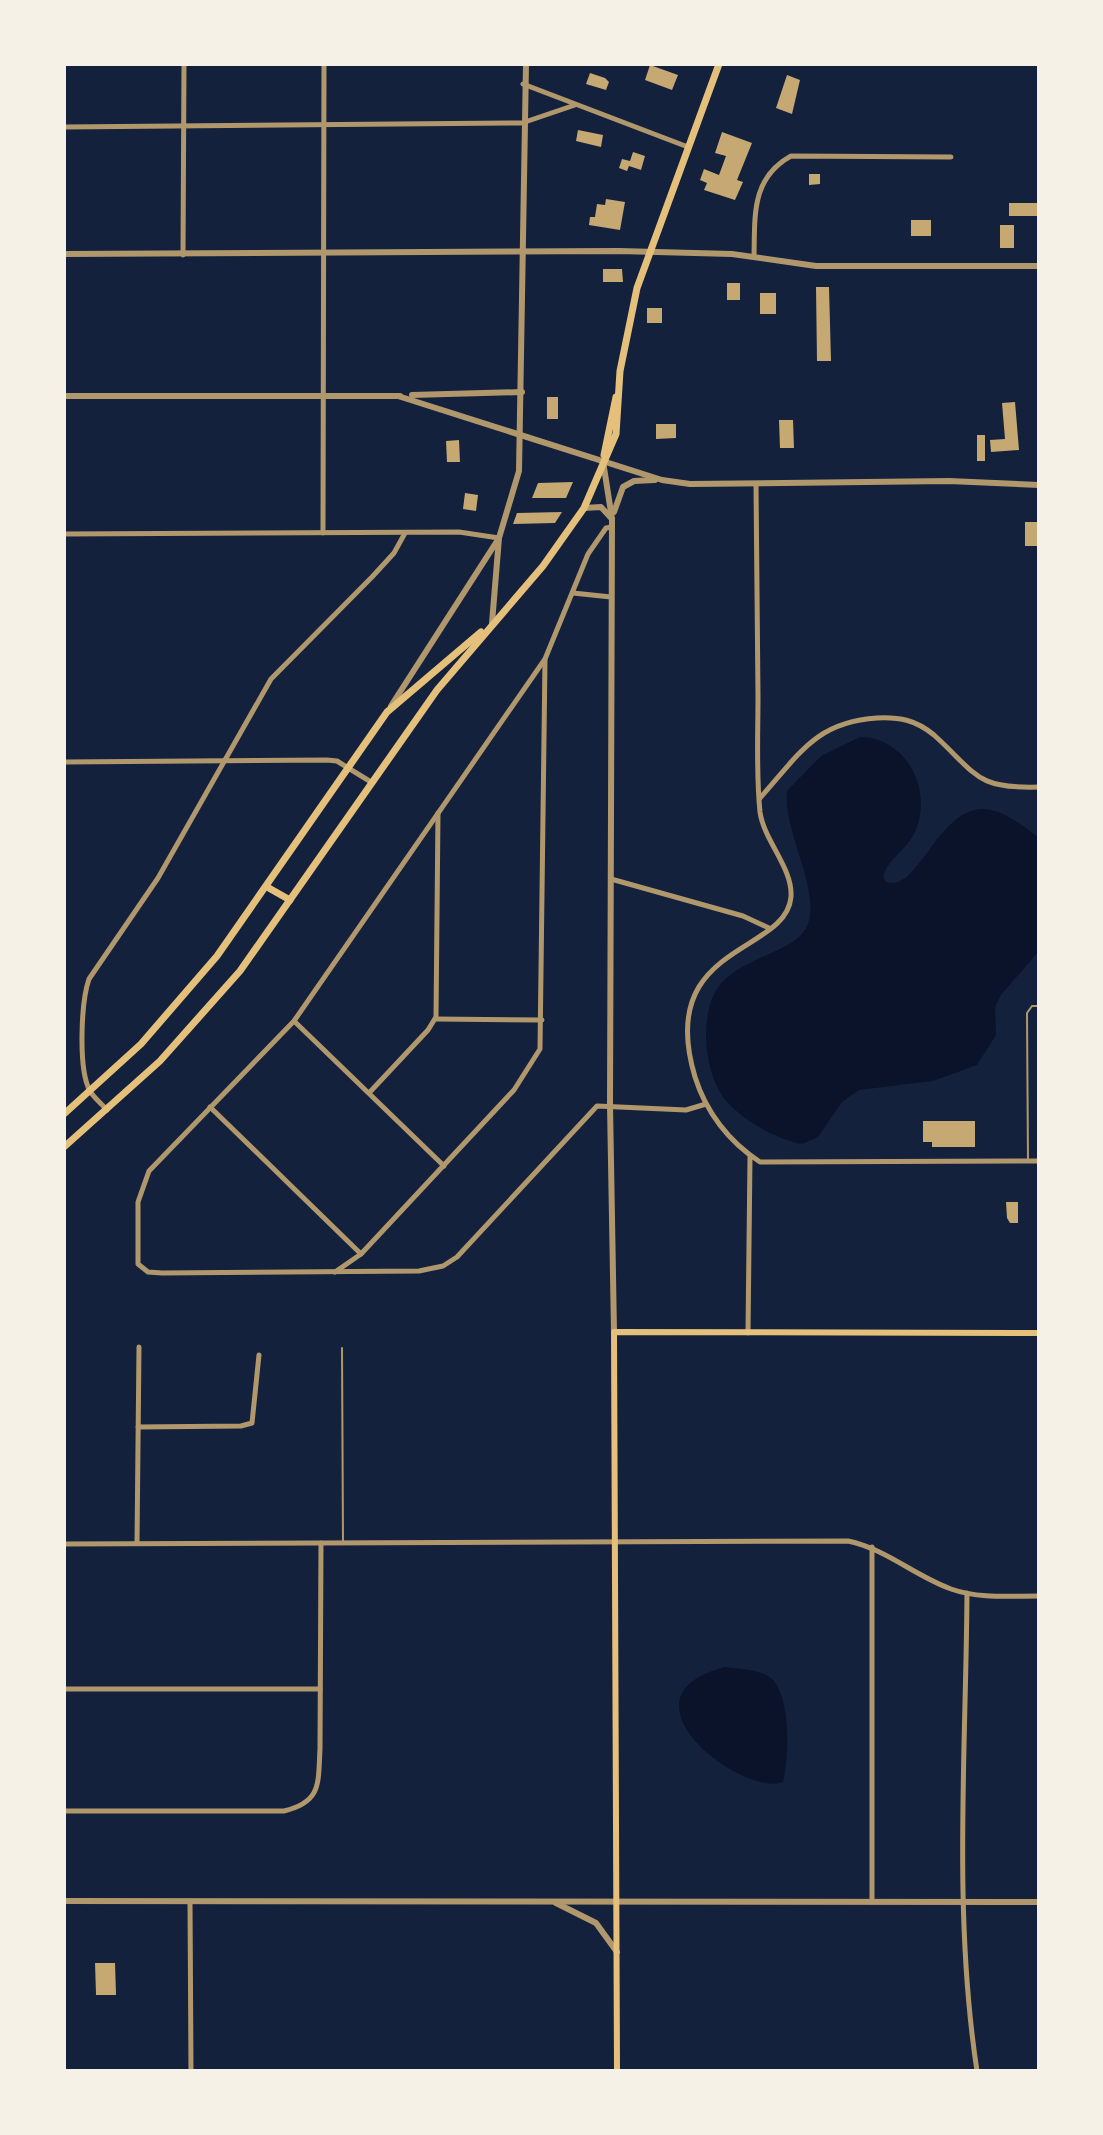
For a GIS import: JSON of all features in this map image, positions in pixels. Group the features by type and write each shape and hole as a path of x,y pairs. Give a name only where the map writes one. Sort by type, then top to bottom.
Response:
{"main road":[{"path":"64,1147 160,1061 240,971 437,690 543,566 584,508 603,461 630,313 719,64"},
{"path":"64,1114 177,1005 267,887 387,712 492,623"},
{"path":"267,887 290,900"},
{"path":"617,2071 614,1332 1039,1333"}],"street":[{"path":"183,255 184,64"},
{"path":"323,533 324,64"},
{"path":"492,623 499,538 519,471 522,436 522,123 526,64"},
{"path":"523,84 688,147"},
{"path":"64,127 522,123 575,105"},
{"path":"754,256 756,200 761,184 774,167 791,156 951,157"},
{"path":"64,254 650,252 754,256 816,266 1039,266"},
{"path":"64,396 398,396 522,392"},
{"path":"398,396 662,480"},
{"path":"603,461 612,523 610,1105 614,1332"},
{"path":"706,1104 686,1110 597,1106 446,1264 419,1271 162,1273 141,1270 137,1250 138,1202 143,1182 165,1151 294,1021 545,659 588,554 612,523 623,487 634,481 662,480 756,484 949,481 1039,485"},
{"path":"756,484 760,798 763,826 790,888 785,914 712,969 690,1010 687,1047 706,1104 731,1140 760,1162 1039,1161"},
{"path":"584,508 601,507 612,523"},
{"path":"64,534 459,532 499,538"},
{"path":"107,1110 90,1091 83,1064 84,997 89,979 124,932 271,679 372,577 394,553 405,533"},
{"path":"387,712 499,538"},
{"path":"573,593 611,597"},
{"path":"335,1272 361,1254 444,1166 527,1074 540,1049 545,659"},
{"path":"760,798 824,730 845,722 893,717 919,724 970,771 989,783 1039,787"},
{"path":"64,762 327,760 348,767 371,782"},
{"path":"369,1093 435,1019 438,993 438,812"},
{"path":"610,879 743,916 769,928"},
{"path":"435,1019 542,1020"},
{"path":"294,1021 444,1166"},
{"path":"210,1107 361,1254"},
{"path":"748,1333 750,1156"},
{"path":"137,1543 139,1347"},
{"path":"138,1427 241,1426 252,1423 259,1355"},
{"path":"64,1544 848,1541 872,1547 928,1579 967,1593 1039,1596"},
{"path":"64,1811 284,1811 305,1805 315,1794 318,1783 321,1543"},
{"path":"872,1547 872,1902"},
{"path":"967,1593 965,1901 970,2023 977,2071"},
{"path":"64,1689 320,1689"},
{"path":"190,1900 191,2071"},
{"path":"64,1901 1039,1902"},
{"path":"552,1901 596,1923 618,1953"}],"lane":[{"path":"1028,1161 1027,1013 1032,1006 1039,1006"},
{"path":"342,1348 343,1543"}],"water":[{"path":"860,737 876,739 903,756 918,783 921,799 915,832 886,869 883,876 886,882 898,882 909,875 941,834 968,812 985,809 999,812 1039,838 1039,951 1001,995 995,1007 996,1035 977,1065 933,1081 859,1090 842,1102 818,1137 802,1144 752,1123 728,1103 709,1064 707,1016 717,989 726,978 789,944 806,928 810,898 790,824 787,791 821,756"},
{"path":"725,1667 764,1674 774,1681 780,1691 787,1730 783,1782 765,1783 741,1775 717,1761 696,1742 682,1721 680,1700 693,1681"}],"building":[{"path":"650,65 678,75 672,90 645,80"},
{"path":"590,73 609,82 606,90 586,84"},
{"path":"787,75 800,80 792,114 776,108"},
{"path":"578,130 603,135 601,147 576,141"},
{"path":"722,132 752,143 737,180 743,182 735,200 704,190 707,183 700,180 704,169 719,175 726,156 715,153"},
{"path":"633,152 645,156 641,170 629,166 627,171 619,168 622,159 630,161"},
{"path":"809,174 820,174 820,184 809,185"},
{"path":"606,199 625,202 620,230 589,225 590,217 595,217 597,204 605,205"},
{"path":"1009,203 1037,203 1037,216 1009,216"},
{"path":"911,220 931,220 931,236 911,236"},
{"path":"1000,225 1014,225 1014,248 1000,248"},
{"path":"603,269 622,269 623,282 603,282"},
{"path":"727,283 740,283 740,300 727,300"},
{"path":"816,287 829,287 831,361 817,361"},
{"path":"760,293 776,293 776,314 760,314"},
{"path":"647,308 662,308 662,323 647,323"},
{"path":"547,397 558,397 558,419 547,419"},
{"path":"1015,402 1019,450 991,452 990,440 1005,439 1002,403"},
{"path":"779,420 793,420 794,448 780,448"},
{"path":"656,424 676,424 676,438 656,439"},
{"path":"977,435 985,435 985,461 977,461"},
{"path":"459,440 460,462 447,462 446,441"},
{"path":"573,482 566,498 532,498 538,483"},
{"path":"465,493 478,495 476,511 463,509"},
{"path":"562,512 555,523 513,524 517,513"},
{"path":"1025,522 1039,522 1039,546 1025,546"},
{"path":"923,1121 975,1121 975,1147 932,1147 932,1142 923,1142"},
{"path":"1006,1202 1018,1202 1018,1223 1010,1223 1007,1218"},
{"path":"95,1963 115,1963 116,1995 96,1995"}]}
